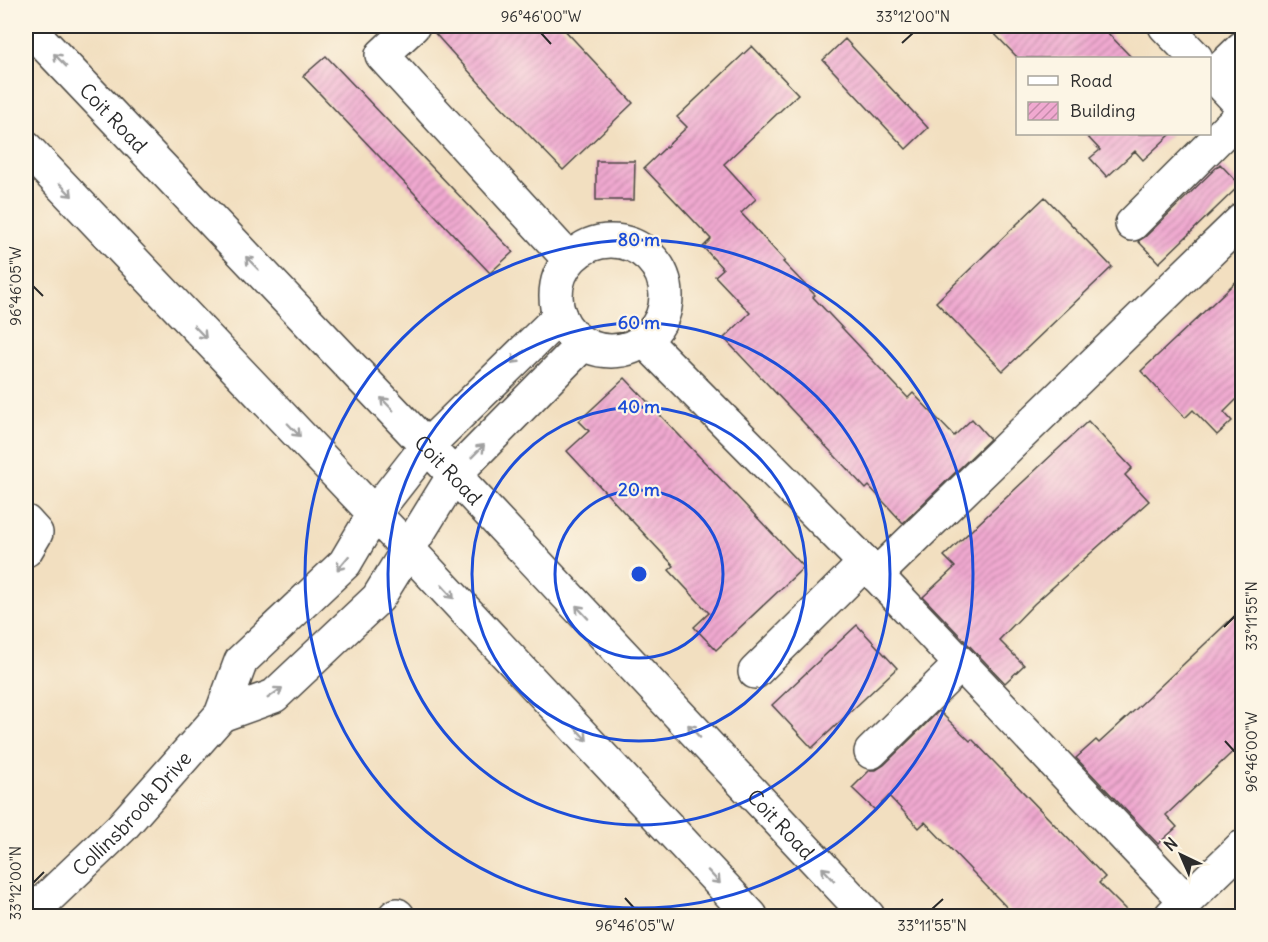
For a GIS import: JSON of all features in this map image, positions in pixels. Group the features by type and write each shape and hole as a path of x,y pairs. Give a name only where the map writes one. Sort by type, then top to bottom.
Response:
{"main road":[{"name":"Coit Road","path":"27,26 454,475 868,916"},
{"path":"413,26 382,55 569,259"},
{"path":"1165,26 1195,57"},
{"path":"1211,66 1242,48"},
{"path":"1211,74 1242,106"},
{"path":"1132,224 1242,114"},
{"path":"26,148 408,549 751,916"},
{"path":"755,672 871,569 1242,220"},
{"path":"615,241 631,244 646,252 657,265 664,280 666,296 664,313 656,328 644,340 630,348 615,351 598,350 584,344 571,334 560,316 555,297 557,284 569,259 598,242 615,241"},
{"name":"Collinsbrook Drive","path":"33,911 121,828 221,715 241,661 345,563 374,514 427,447 560,316"},
{"path":"644,340 871,569 961,664 1179,909 1242,847"},
{"name":"Collinsbrook Drive","path":"221,715 274,696 378,598 454,475 584,344"},
{"path":"871,752 961,664"}],"building":[{"path":"431,26 561,26 633,103 563,170 492,97 431,29"},
{"path":"987,26 1101,26 1131,57 1017,57"},
{"path":"845,39 928,128 906,149 823,60"},
{"path":"752,46 798,94 724,164 756,199 741,213 815,295 813,297 908,398 913,393 954,436 972,419 990,439 903,523 869,486 866,489 724,338 750,313 715,276 723,269 703,247 711,239 644,168 687,127 677,117"},
{"path":"326,56 513,252 490,273 303,76"},
{"path":"1086,135 1170,135 1143,160 1135,151 1107,177 1090,158 1100,150"},
{"path":"596,161 635,161 634,200 596,200"},
{"path":"1220,164 1240,185 1159,263 1138,241 1145,237"},
{"path":"1045,197 1112,267 1003,371 936,302"},
{"path":"1242,276 1242,394 1224,412 1232,421 1217,435 1193,410 1185,418 1141,371"},
{"path":"625,378 804,567 716,650 694,627 709,613 669,570 674,566 567,451 589,431 579,421"},
{"path":"1088,421 1132,468 1125,475 1149,501 1034,604 999,640 1024,665 1005,683 923,597 955,567 944,556"},
{"path":"1242,609 1242,743 1166,815 1177,827 1158,844 1076,758 1096,740 1099,743"},
{"path":"857,625 897,668 812,748 772,705"},
{"path":"939,711 970,741 972,739 1105,877 1099,883 1132,916 1015,916 925,822 919,828 889,796 875,810 852,788 870,770 876,770 884,765"}]}
